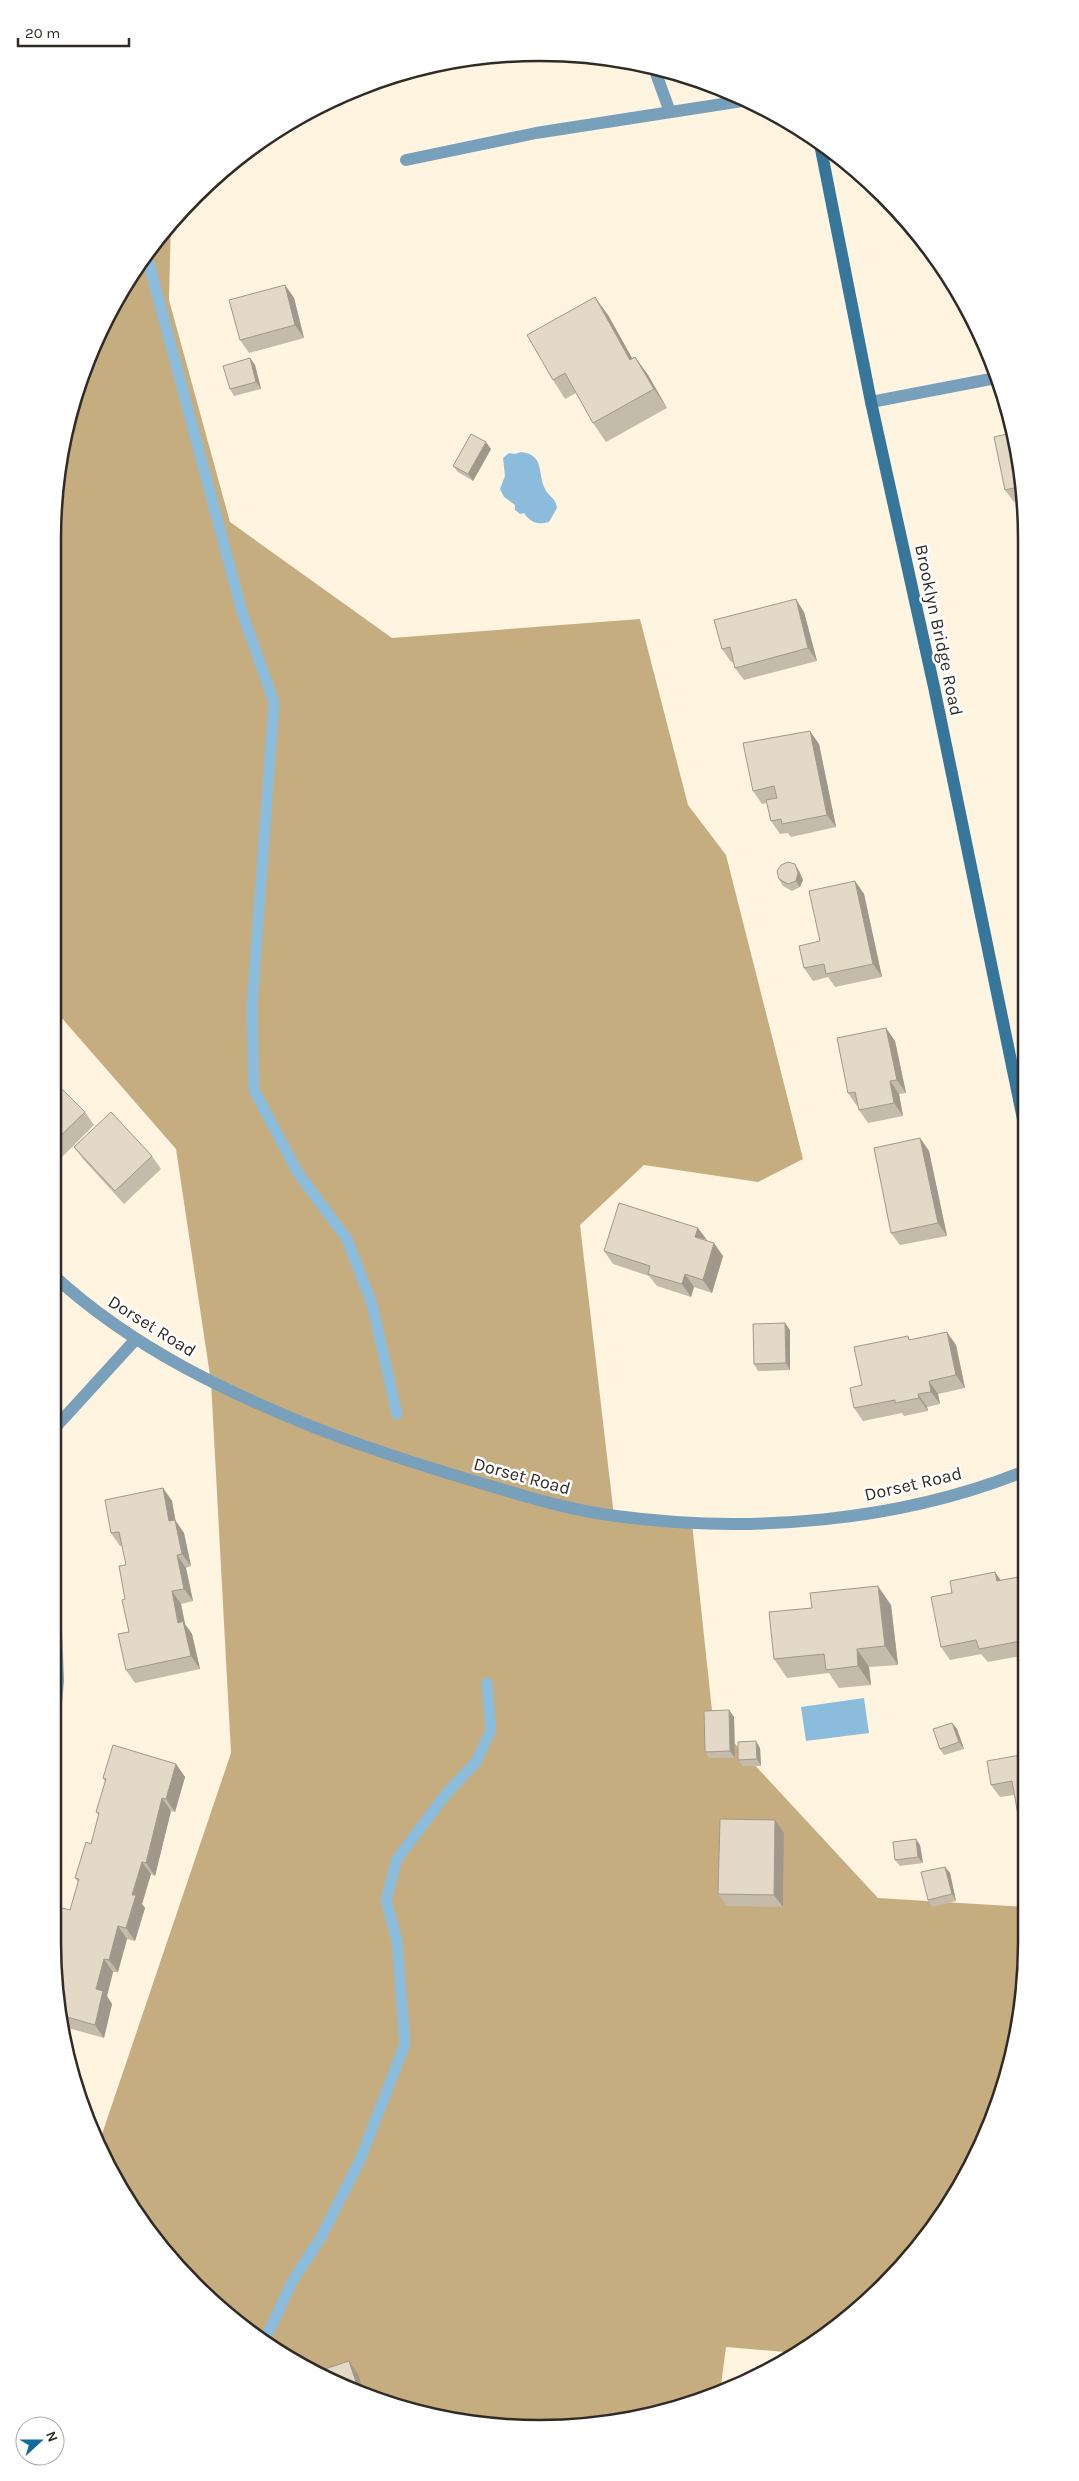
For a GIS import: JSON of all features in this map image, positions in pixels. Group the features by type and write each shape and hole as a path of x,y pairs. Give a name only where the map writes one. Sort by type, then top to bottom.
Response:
{"street":[{"path":"657,76 670,112"},
{"path":"406,160 536,133 733,102"},
{"name":"Brooklyn Bridge Road","path":"822,154 870,402 934,687 1018,1095"},
{"path":"870,402 990,379"},
{"name":"Dorset Road","path":"61,1283 84,1304 136,1339 211,1382 296,1420 375,1450 544,1502 614,1516 692,1524 779,1524 863,1514 947,1497 1018,1473"},
{"path":"61,1420 136,1339"}],"shaded area":[{"path":"171,235 169,300 230,522 392,638 640,619 688,805 726,855 803,1159 758,1182 644,1165 580,1225 614,1516 692,1523 713,1720 878,1898 1018,1907 1017,1973 1009,2035 992,2095 981,2125 954,2181 919,2233 878,2280 855,2301 831,2321 785,2352 726,2347 721,2384 693,2394 633,2411 571,2419 540,2420 508,2419 446,2411 386,2394 356,2383 300,2356 274,2339 248,2321 201,2280 160,2233 142,2207 125,2181 102,2134 231,1753 211,1382 176,1149 61,1017 61,540 65,477 70,446 78,416 98,356 125,300"}],"water":[{"path":"521,452 529,454 537,461 545,489 556,505 557,508 549,522 535,522 524,513 520,514 515,510 515,505 504,497 500,489 505,476 503,458 509,453"},
{"path":"864,1698 869,1733 806,1741 801,1707"}],"building":[{"path":"285,285 295,325 240,340 229,300"},
{"path":"595,297 630,360 635,357 654,389 593,423 565,373 553,380 527,335"},
{"path":"250,358 256,382 230,389 223,366"},
{"path":"471,434 486,442 468,474 453,466"},
{"path":"1006,434 1015,488 1005,490 994,437"},
{"path":"796,599 808,648 735,668 730,647 722,649 714,620"},
{"path":"810,731 827,815 782,824 781,819 771,821 766,800 777,798 774,786 753,791 743,743"},
{"path":"788,862 795,864 798,873 796,881 788,884 779,879 777,871 781,865"},
{"path":"855,881 873,964 826,974 824,964 804,968 799,946 820,941 809,891"},
{"path":"886,1028 897,1080 890,1081 894,1103 859,1110 855,1092 848,1093 837,1038"},
{"path":"61,1088 85,1112 61,1135"},
{"path":"111,1112 152,1156 115,1191 74,1147"},
{"path":"920,1138 938,1223 891,1233 874,1148"},
{"path":"619,1203 698,1228 695,1237 714,1243 703,1280 685,1274 682,1284 648,1274 650,1266 604,1251"},
{"path":"785,1323 786,1363 754,1364 753,1324"},
{"path":"947,1332 956,1375 929,1381 931,1392 918,1394 919,1398 895,1403 895,1400 854,1408 850,1388 862,1385 854,1347 908,1336 909,1340"},
{"path":"163,1488 169,1521 175,1520 182,1554 177,1555 184,1589 172,1591 178,1623 183,1621 191,1656 126,1670 118,1634 129,1632 122,1600 125,1599 119,1566 126,1565 119,1532 111,1533 105,1500"},
{"path":"995,1572 997,1581 1018,1577 1018,1642 979,1649 976,1640 941,1647 931,1597 952,1593 950,1581"},
{"path":"878,1586 885,1646 857,1649 858,1666 826,1670 824,1654 774,1659 769,1612 812,1608 810,1593"},
{"path":"729,1710 730,1751 705,1752 704,1711"},
{"path":"952,1723 959,1742 940,1749 933,1729"},
{"path":"756,1741 757,1759 738,1760 738,1742"},
{"path":"113,1745 176,1764 166,1799 162,1798 146,1863 142,1862 132,1895 136,1895 126,1928 118,1926 109,1960 104,1959 96,1989 103,1991 95,2025 67,2017 62,1973 61,1911 62,1908 70,1910 79,1879 75,1878 86,1842 91,1844 99,1813 96,1812 106,1779 103,1778"},
{"path":"1018,1755 1018,1815 1012,1781 991,1785 987,1761"},
{"path":"720,1819 775,1820 774,1895 718,1894"},
{"path":"916,1839 918,1857 895,1860 893,1842"},
{"path":"945,1867 952,1894 928,1900 921,1872"},
{"path":"349,2361 356,2383 328,2370 326,2369"}],"waterway":[{"path":"149,264 242,612 274,702 252,1007 254,1090 298,1173 347,1239 372,1304 397,1414"},
{"path":"268,2334 292,2282 321,2237 360,2160 405,2044 397,1941 386,1900 397,1859 446,1794 476,1762 491,1730 487,1683"}]}
